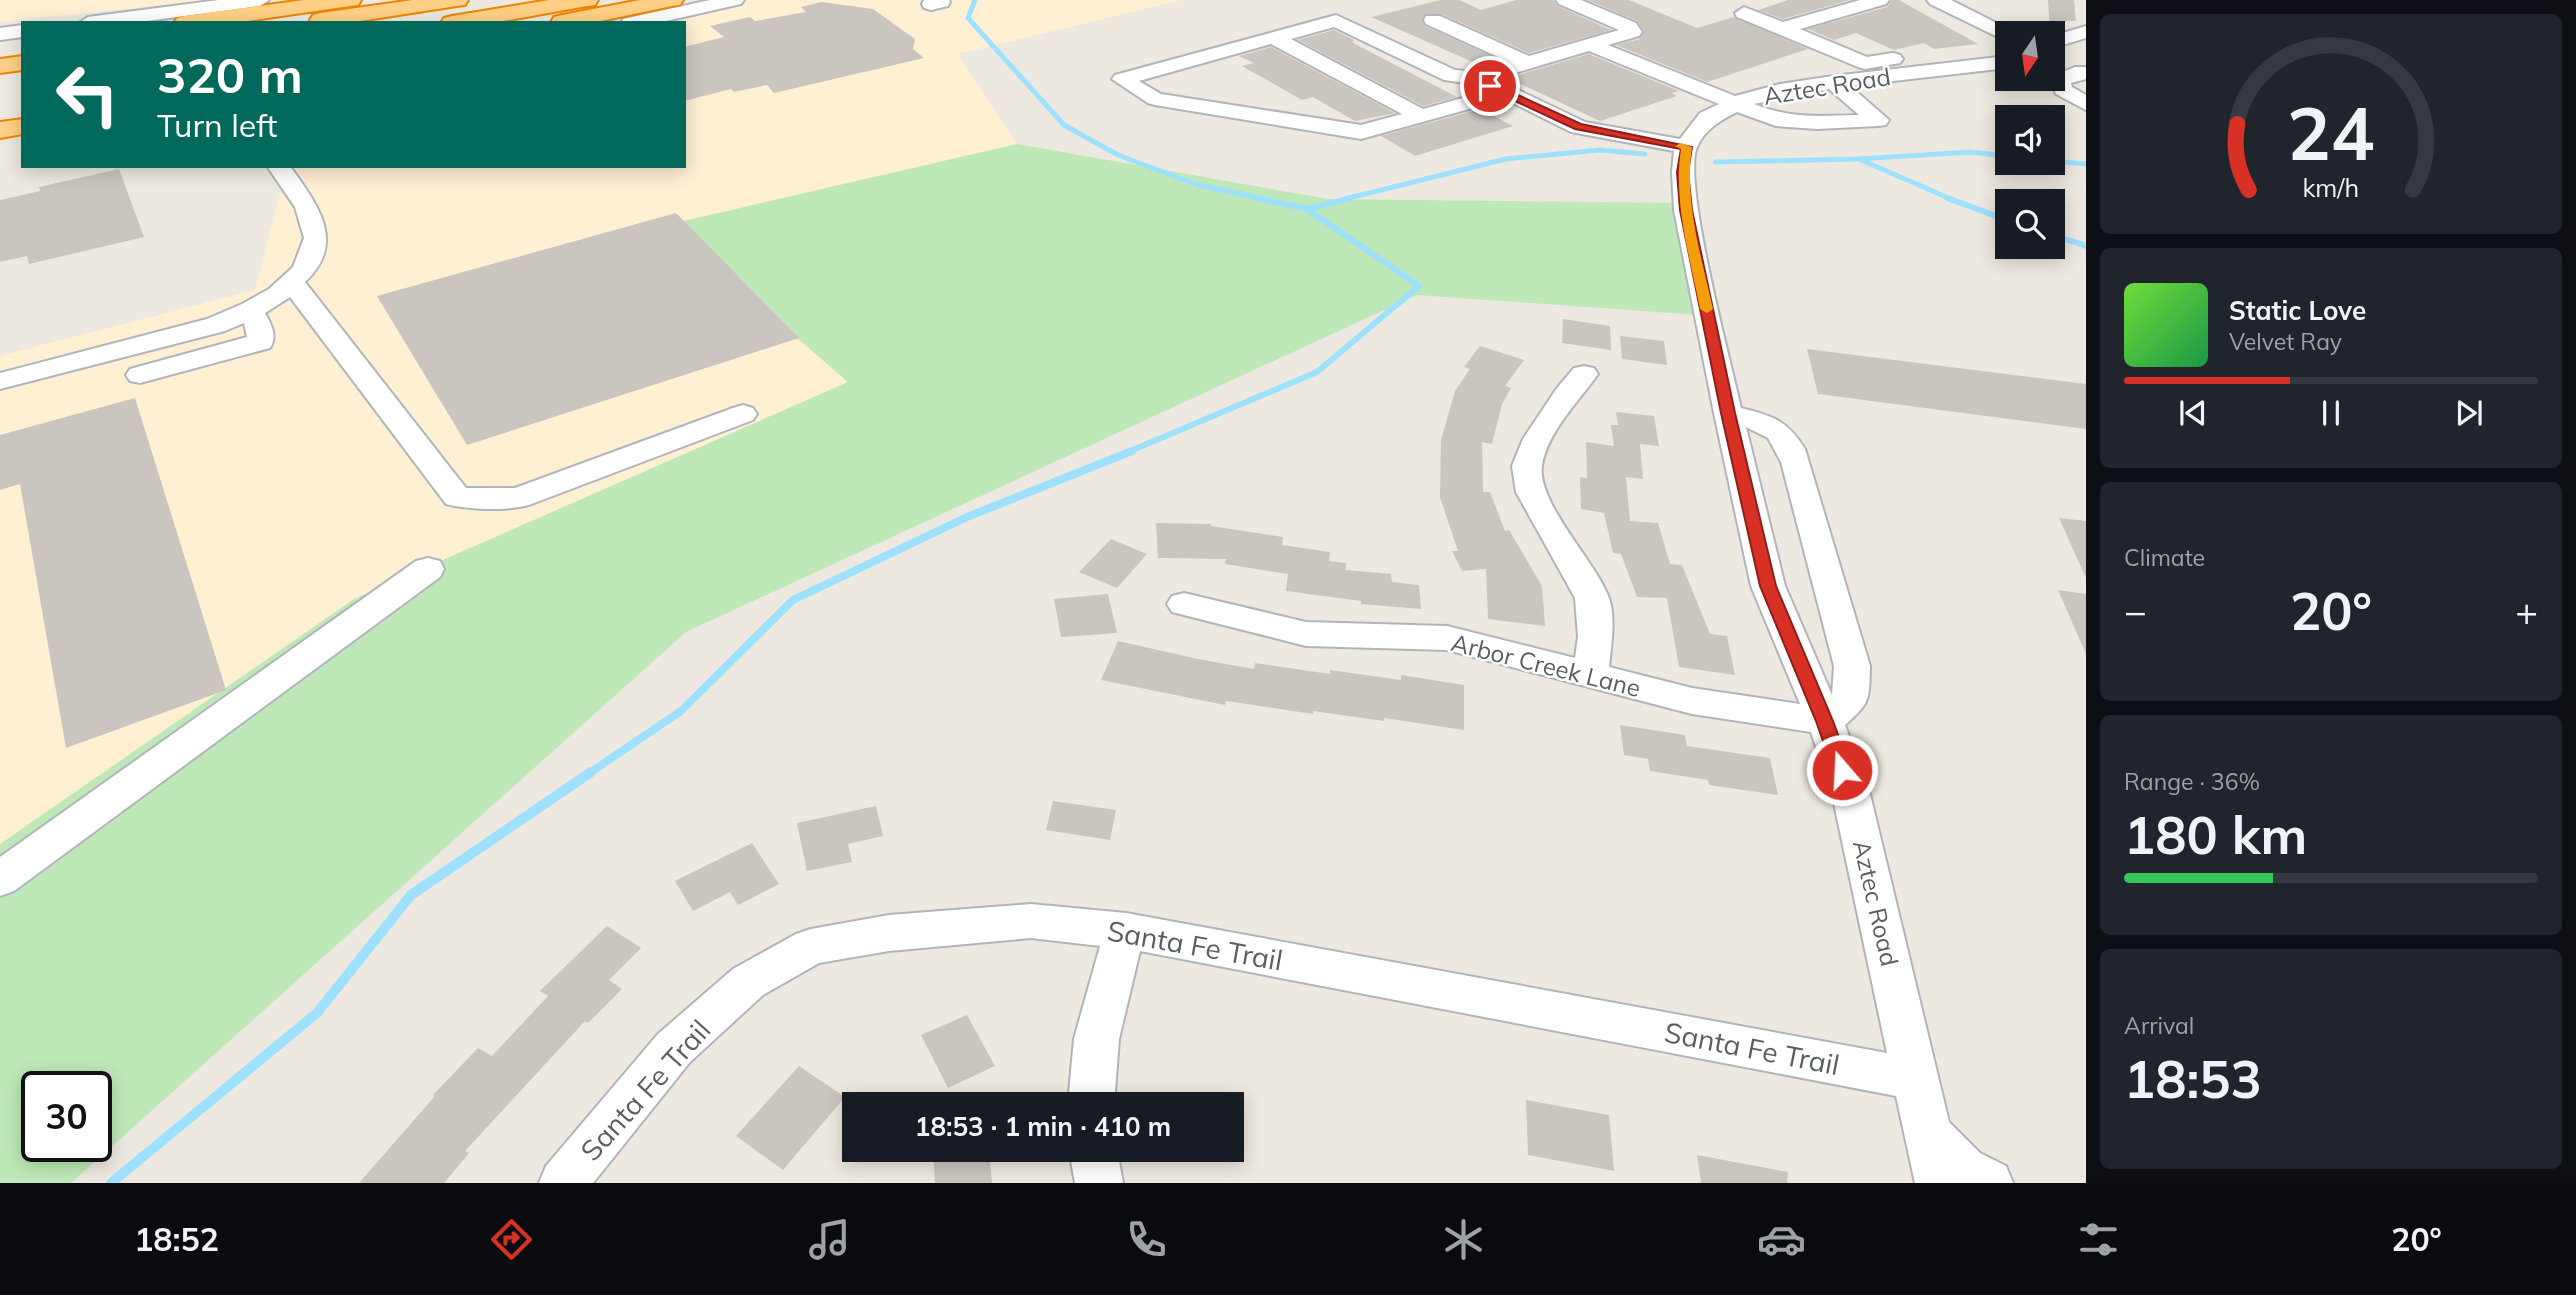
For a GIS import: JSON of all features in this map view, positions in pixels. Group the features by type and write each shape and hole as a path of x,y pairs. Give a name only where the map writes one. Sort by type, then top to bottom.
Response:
{"highway":[{"path":"200,21 350,0"},
{"path":"314,21 457,0"},
{"path":"464,21 587,0"},
{"path":"566,21 672,0"},
{"path":"0,46 21,43"},
{"path":"0,66 21,62"},
{"path":"0,89 21,85"},
{"path":"0,121 21,116"},
{"path":"0,130 21,125"}],"street":[{"path":"639,21 736,0"},
{"path":"1504,93 1361,132 1155,99 1122,79 1336,21 1451,76 1476,78 1632,32 1629,27 1565,0"},
{"path":"1784,28 1880,0"},
{"path":"1936,0 1995,28"},
{"path":"103,21 250,1"},
{"path":"1744,13 1865,62"},
{"path":"1433,20 1529,64"},
{"path":"1805,23 1902,66"},
{"path":"0,34 21,31"},
{"path":"2065,47 2086,32"},
{"path":"1272,37 1419,116"},
{"path":"1591,45 1776,120 1817,123 1878,120 1833,82"},
{"path":"1718,98 1738,83 1865,62 1902,66 1995,50"},
{"path":"2065,54 2086,51"},
{"name":"Aztec Road","path":"1939,1183 1851,794 1825,721 1768,586 1728,413 1686,210 1683,172 1686,147 1708,118 1718,98 1833,82 1902,66 1995,62"},
{"path":"2065,63 2081,73"},
{"path":"2081,73 2060,80 2063,90 2086,104"},
{"path":"1476,78 1578,127 1686,147"},
{"path":"0,381 216,325 251,310 278,294 304,270 316,238 307,207 279,168"},
{"path":"140,375 260,342 260,330 251,310"},
{"path":"1584,374 1567,394 1538,439 1527,466 1531,492 1592,598 1595,637 1590,676"},
{"path":"1728,413 1776,429 1787,439 1796,462 1852,666 1851,699 1825,721"},
{"path":"0,878 428,569"},
{"name":"Arbor Creek Lane","path":"1184,604 1306,634 1447,638 1692,701 1825,721"},
{"name":"Santa Fe Trail","path":"563,1183 674,1048 748,982 811,947 889,933 1031,921 1126,931 1916,1079"},
{"path":"1090,1092 1108,985 1126,931"},
{"path":"1928,1135 1963,1169 1989,1183"},
{"path":"1095,1162 1099,1183"}],"lane":[{"path":"292,282 457,497 518,498 743,414"}],"shaded area":[{"path":"0,0 215,0 0,22"},
{"path":"745,0 1182,0 958,54 1017,144 667,225 848,382 354,599 0,844 0,356 255,290 281,191 264,168 686,168 686,21 657,21"}],"green space":[{"path":"1017,144 1328,199 1689,203 1712,316 1417,295 686,632 112,1146 112,1071 21,1071 21,1162 94,1162 71,1183 0,1183 0,844 354,599 848,382 666,225"}],"building":[{"path":"1441,0 1459,0 1481,10 1516,0 1553,0 1558,6 1611,30 1529,53 1441,14 1424,15 1422,21 1425,26 1502,61 1484,67 1371,17"},
{"path":"1588,0 1629,0 1697,28 1734,17 1808,49 1707,82 1616,45 1640,39 1644,31 1637,21"},
{"path":"1788,0 1850,0 1783,19 1758,10"},
{"path":"1892,0 1899,0 1978,44 1934,49 1924,43 1894,50 1856,33 1834,40 1808,29 1887,7"},
{"path":"2048,0 2074,0 2076,21 2049,21"},
{"path":"821,2 873,9 915,39 913,49 924,58 774,93 767,85 734,92 731,89 686,100 686,46 724,37 710,26 750,17 755,21 806,12 801,7"},
{"path":"1334,30 1354,40 1353,43 1457,97 1423,106 1298,40"},
{"path":"1271,47 1395,113 1355,121 1313,97 1302,100 1242,66 1254,63 1239,56"},
{"path":"1589,54 1679,91 1671,93 1677,96 1600,121 1508,78"},
{"path":"1480,109 1513,126 1415,156 1381,136"},
{"path":"119,169 144,237 29,264 27,256 0,262 0,200 40,191 39,187"},
{"path":"676,213 799,338 467,445 377,296"},
{"path":"1563,319 1610,326 1611,350 1562,343"},
{"path":"1620,336 1664,341 1667,365 1622,359"},
{"path":"1480,346 1524,360 1505,386 1511,388 1502,404 1492,444 1482,442 1483,492 1490,492 1505,531 1509,530 1542,586 1545,626 1488,619 1486,569 1462,571 1452,551 1458,551 1440,497 1441,440 1455,391 1470,369 1464,367"},
{"path":"1807,349 2086,384 2086,429 1818,394"},
{"path":"135,398 226,690 66,748 20,484 0,490 0,435"},
{"path":"1616,412 1654,416 1659,446 1640,444 1643,479 1626,477 1630,521 1658,523 1670,564 1682,565 1710,634 1727,636 1735,675 1679,667 1667,598 1637,597 1621,554 1613,553 1604,513 1581,509 1580,477 1587,478 1586,442 1614,446 1611,425 1618,425"},
{"path":"2059,518 2086,521 2086,578"},
{"path":"1156,523 1211,524 1283,537 1282,545 1330,552 1329,561 1346,563 1346,570 1391,574 1392,582 1419,585 1421,609 1361,604 1361,601 1286,591 1288,574 1225,564 1226,559 1158,558"},
{"path":"1111,539 1147,554 1117,588 1079,572"},
{"path":"2058,590 2086,594 2086,654"},
{"path":"1108,594 1117,633 1061,637 1054,599"},
{"path":"1118,641 1254,669 1255,663 1330,674 1330,670 1401,680 1401,675 1464,685 1464,730 1384,718 1384,721 1313,711 1313,714 1226,701 1225,705 1101,680"},
{"path":"1620,725 1685,735 1687,746 1770,758 1778,795 1709,785 1708,780 1650,771 1648,759 1624,755"},
{"path":"1053,801 1116,810 1110,840 1046,830"},
{"path":"876,806 883,836 848,844 852,862 807,871 797,823"},
{"path":"752,843 779,884 738,905 730,892 693,911 675,881"},
{"path":"607,926 641,948 609,980 622,989 588,1023 585,1021 465,1151 469,1153 444,1183 359,1183 435,1096 433,1095 478,1048 492,1056 548,996 540,991"},
{"path":"967,1015 995,1066 948,1088 921,1035"},
{"path":"799,1066 842,1095 842,1101 783,1170 736,1136"},
{"path":"1526,1100 1609,1115 1614,1171 1528,1155"},
{"path":"1697,1155 1788,1172 1787,1183 1701,1183"},
{"path":"934,1162 990,1162 992,1183 935,1183"}],"waterway":[{"path":"975,0 968,18 1064,125 1118,155 1198,185 1264,199"},
{"path":"1345,199 1506,159 1600,150 1645,154"},
{"path":"1715,162 1858,159 1970,152 1995,155"},
{"path":"1861,160 1951,199"},
{"path":"2065,162 2086,164"},
{"path":"1256,198 1307,209"},
{"path":"1307,209 1352,198"},
{"path":"1947,198 1995,216"},
{"path":"1128,452 1317,372 1419,286 1307,209"},
{"path":"2065,239 2086,246"},
{"path":"588,774 681,711 793,600 967,517 1132,451"},
{"path":"111,1183 317,1013 411,895 591,772"}],"slow traffic":[{"path":"1681,146 1686,147 1683,172 1686,210 1707,309"}],"route":[{"path":"1490,86 1578,127 1686,147 1683,172 1686,210 1728,413 1768,586 1825,721 1842,770"}]}
